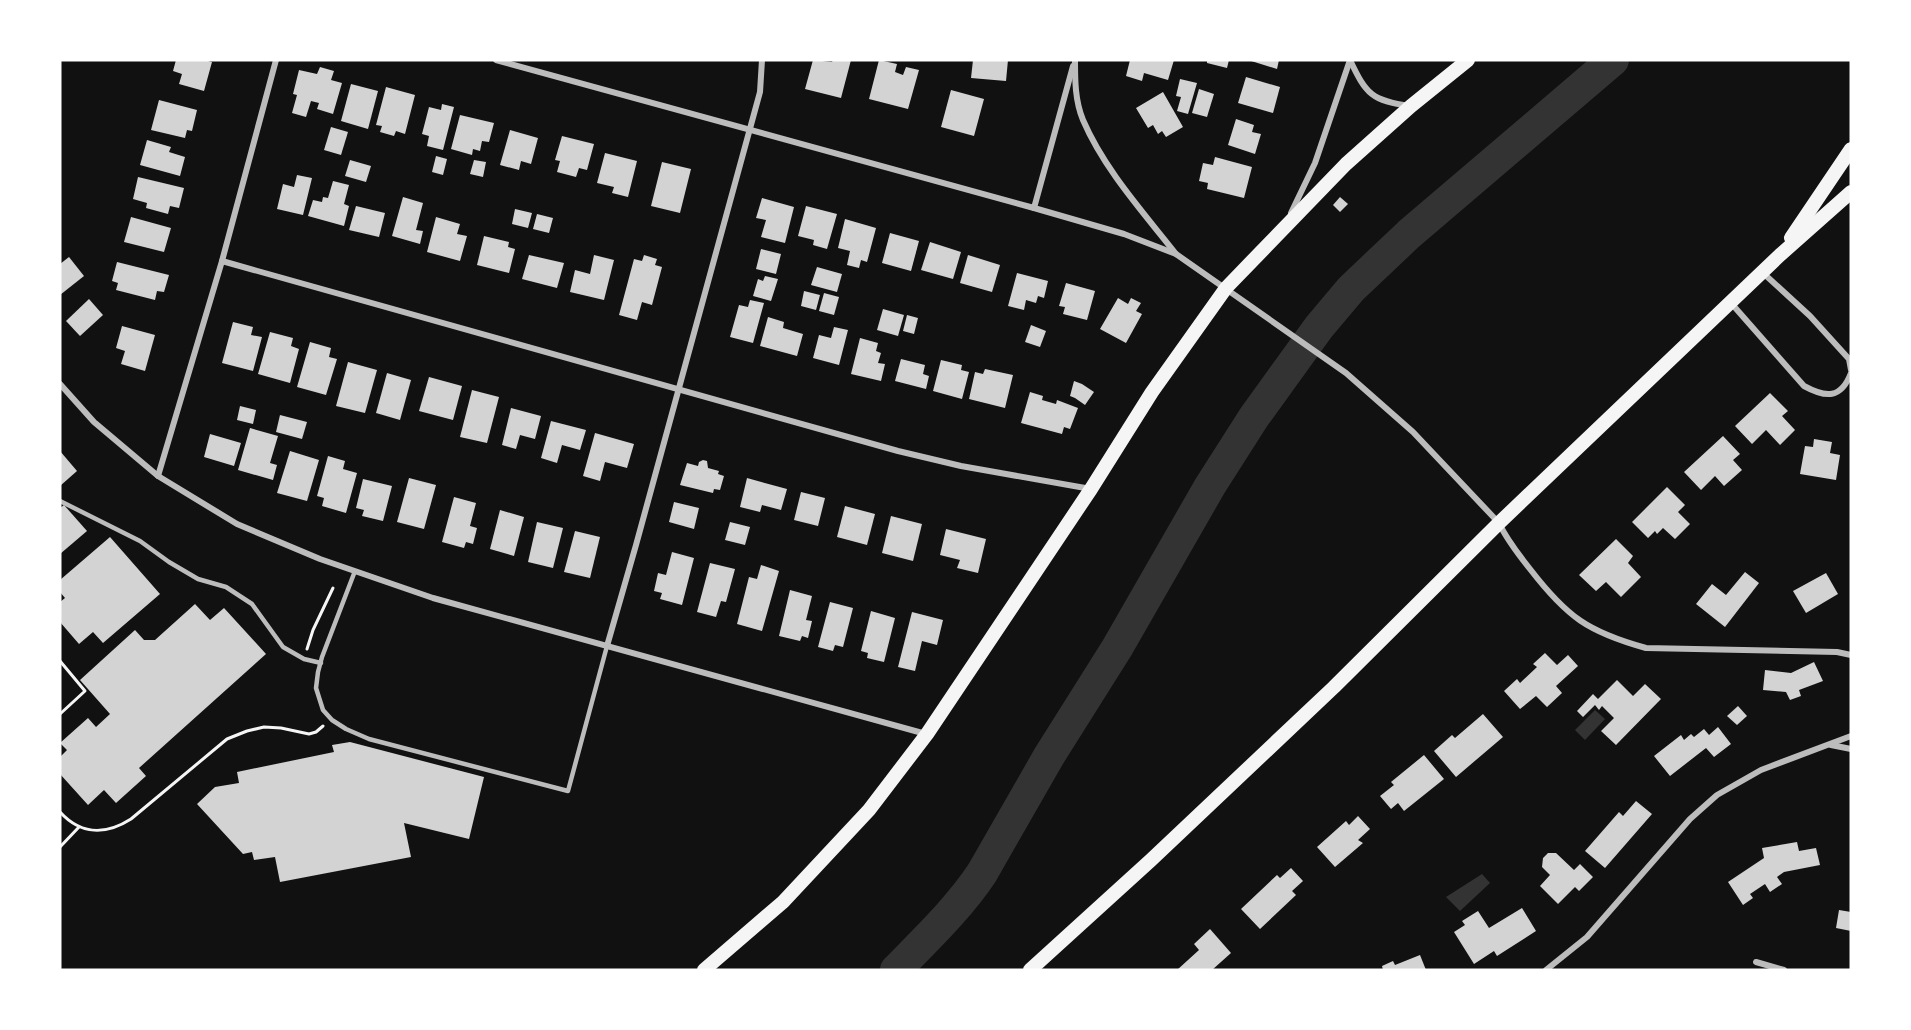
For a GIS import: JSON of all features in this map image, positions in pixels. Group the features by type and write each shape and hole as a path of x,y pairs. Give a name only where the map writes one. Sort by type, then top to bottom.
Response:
{"highway":[{"path":"704,970 791,894 869,810 927,734 1091,489 1152,392 1226,288 1346,164 1411,106 1468,60"},
{"path":"1780,255 1851,149"},
{"path":"1030,970 1151,860 1334,687 1499,523 1780,255 1851,192"}],"street":[{"path":"158,476 222,261 276,60"},
{"path":"496,60 1035,208 1124,234 1176,254 1346,373 1413,432 1499,523 1506,539 1548,593 1571,616 1598,632 1622,642 1646,648 1837,652 1851,655"},
{"path":"607,646 760,92 762,60"},
{"path":"1035,208 1075,60"},
{"path":"1075,60 1075,90 1083,119 1114,174 1176,254"},
{"path":"1350,60 1361,84 1373,96 1388,103 1411,106"},
{"path":"1290,222 1290,216 1315,163 1350,60"},
{"path":"222,261 898,451 960,466 1091,489"},
{"path":"1731,303 1804,387 1820,394 1838,392 1847,382 1851,372 1849,359 1810,316 1762,272"},
{"path":"60,384 94,422 158,476 237,524 320,559 433,598 927,734"},
{"path":"1546,970 1587,938 1689,819 1717,795 1761,770 1851,736"},
{"path":"1829,745 1851,748"},
{"path":"1756,962 1784,970"}],"lane":[{"path":"60,501 141,541 169,562 198,579 226,587 252,604 283,647 304,659 321,663"},
{"path":"355,571 321,663 316,688 323,710 333,720 346,729 369,739 568,791 607,646"}],"path":[{"path":"304,659 313,630 333,588"},
{"path":"60,661 85,691 60,714"},
{"path":"60,812 78,827 101,831 122,825 220,743 237,734 264,727 309,734 324,727 321,723"},
{"path":"60,847 78,827"}],"shaded area":[{"path":"1595,710 1605,719 1585,740 1575,730"},
{"path":"1482,874 1490,883 1460,911 1446,897"}],"building":[{"path":"176,60 212,62 204,91 179,84 182,74 173,71"},
{"path":"813,60 832,62 833,60 851,60 841,98 805,89"},
{"path":"879,60 897,64 895,72 903,75 906,67 919,70 908,109 869,99"},
{"path":"973,60 1008,60 1006,81 971,78"},
{"path":"1130,60 1174,60 1168,80 1144,73 1142,81 1126,76"},
{"path":"1207,60 1229,60 1227,68 1207,63"},
{"path":"1248,60 1279,60 1277,69"},
{"path":"320,67 334,71 331,80 342,83 333,114 317,109 319,103 311,101 306,117 292,113 297,95 293,94 299,70 317,74"},
{"path":"1246,77 1280,87 1273,113 1238,103"},
{"path":"1180,79 1197,83 1188,114 1177,111 1181,97 1176,96"},
{"path":"351,84 378,91 368,129 341,121"},
{"path":"386,87 415,95 405,134 396,131 394,136 380,132 382,126 376,125"},
{"path":"1199,89 1214,94 1207,117 1192,113"},
{"path":"951,90 984,99 974,136 941,127"},
{"path":"1163,92 1183,127 1166,137 1162,131 1158,134 1153,125 1148,128 1136,108"},
{"path":"159,100 197,110 192,131 187,130 185,138 151,130"},
{"path":"442,104 454,107 443,150 427,146 429,136 422,134 429,107 441,110"},
{"path":"460,115 494,123 489,142 482,141 480,151 473,149 472,155 451,149"},
{"path":"1236,119 1254,125 1252,132 1261,134 1255,154 1228,145"},
{"path":"331,127 348,132 341,155 324,150"},
{"path":"510,130 538,138 531,164 521,161 519,170 500,165"},
{"path":"562,136 594,144 587,170 579,168 576,177 557,172 560,161 555,160"},
{"path":"147,140 171,147 169,152 185,157 180,176 140,165"},
{"path":"605,153 637,161 628,197 612,193 614,187 597,183"},
{"path":"436,156 447,159 443,175 432,172"},
{"path":"1215,157 1252,167 1244,198 1207,189 1208,183 1199,181 1203,163 1213,165"},
{"path":"350,160 371,166 366,182 345,176"},
{"path":"474,160 486,162 483,177 470,174"},
{"path":"662,162 691,169 680,213 651,206"},
{"path":"297,175 312,178 303,215 277,209 283,184 294,187"},
{"path":"138,177 184,188 179,208 170,206 168,214 146,208 147,203 133,199"},
{"path":"333,181 349,185 344,204 349,206 344,226 308,216 313,200 322,202 323,197 328,198"},
{"path":"403,197 423,203 416,230 423,231 420,244 392,236"},
{"path":"1340,197 1348,204 1340,212 1333,205"},
{"path":"762,198 794,207 785,243 761,237 766,220 756,218"},
{"path":"356,206 385,213 379,237 349,230"},
{"path":"806,206 837,214 827,249 813,245 814,240 798,236"},
{"path":"515,209 532,213 528,228 512,224"},
{"path":"537,214 553,218 549,233 533,229"},
{"path":"131,217 171,228 164,252 124,242"},
{"path":"436,217 460,224 457,234 467,236 460,261 427,252"},
{"path":"845,219 876,228 867,262 861,260 859,268 847,265 850,251 838,248"},
{"path":"890,233 919,241 911,271 882,263"},
{"path":"484,236 509,242 508,247 515,249 509,273 477,265"},
{"path":"930,242 961,252 953,279 921,270"},
{"path":"761,249 781,254 776,274 756,269"},
{"path":"529,255 564,263 557,288 522,279"},
{"path":"594,255 614,260 604,300 570,292 575,270 590,274"},
{"path":"644,255 657,259 655,265 662,267 652,305 642,302 637,320 619,315 634,259 642,261"},
{"path":"968,255 1000,265 992,292 960,283"},
{"path":"69,257 84,276 60,295 60,264"},
{"path":"117,262 169,275 164,292 157,291 155,300 116,290 118,283 112,281"},
{"path":"817,267 842,274 837,292 811,285"},
{"path":"1017,273 1048,281 1044,298 1038,296 1036,303 1026,300 1024,310 1008,306"},
{"path":"765,276 778,279 771,301 753,296 758,279 763,281"},
{"path":"1066,283 1095,291 1087,320 1063,314 1065,307 1059,306"},
{"path":"804,291 820,295 816,310 801,306"},
{"path":"824,293 839,297 834,315 819,311"},
{"path":"1118,298 1128,304 1131,298 1141,303 1136,311 1142,314 1126,343 1100,329"},
{"path":"89,299 103,315 80,336 66,321"},
{"path":"750,300 764,303 753,343 730,337 739,305 748,307"},
{"path":"883,309 904,315 898,336 877,330"},
{"path":"907,315 918,318 914,334 903,331"},
{"path":"768,317 784,322 783,328 803,334 797,356 760,346"},
{"path":"233,322 253,327 251,335 262,337 253,371 222,363"},
{"path":"1031,325 1046,331 1040,347 1025,342"},
{"path":"122,326 155,335 145,371 121,364 125,351 116,348"},
{"path":"834,327 848,330 839,365 813,358 819,335 831,338"},
{"path":"270,332 293,338 291,346 299,349 290,383 258,374"},
{"path":"860,338 878,343 876,351 881,353 878,363 885,364 881,381 851,374"},
{"path":"310,342 331,348 329,357 337,359 326,395 297,387"},
{"path":"901,359 925,365 923,374 929,376 926,389 895,381"},
{"path":"941,360 962,365 961,370 969,372 962,399 933,391"},
{"path":"348,362 377,370 365,413 336,406"},
{"path":"985,369 1013,375 1005,408 969,399 975,372 983,374"},
{"path":"387,373 411,380 400,420 376,413"},
{"path":"429,377 462,386 453,420 419,411"},
{"path":"1074,381 1094,392 1085,405 1070,396"},
{"path":"472,390 499,397 487,443 460,437"},
{"path":"1030,392 1043,396 1042,400 1056,404 1057,400 1078,408 1070,429 1064,427 1062,434 1021,423"},
{"path":"1770,393 1788,411 1782,416 1795,430 1780,445 1766,430 1752,444 1735,426"},
{"path":"240,406 256,410 253,424 237,420"},
{"path":"511,408 541,416 535,439 520,435 516,449 502,445"},
{"path":"280,415 307,422 302,439 276,432"},
{"path":"551,421 586,430 580,450 562,445 557,463 541,458"},
{"path":"250,428 278,436 270,463 277,465 273,480 238,470"},
{"path":"595,433 634,444 627,468 605,462 600,481 583,476"},
{"path":"210,434 241,443 234,466 204,457"},
{"path":"1723,436 1740,454 1733,460 1742,470 1724,486 1715,476 1701,490 1684,472"},
{"path":"1814,439 1832,442 1830,453 1840,455 1836,480 1800,474 1805,446 1813,447"},
{"path":"60,451 77,471 60,486"},
{"path":"290,451 319,460 307,501 277,493"},
{"path":"328,456 345,461 343,469 357,473 346,513 322,506 324,498 317,496"},
{"path":"703,460 707,461 708,468 719,471 718,474 724,476 720,490 714,489 713,493 680,485 687,463 698,466"},
{"path":"409,478 436,485 424,529 397,522"},
{"path":"747,478 787,489 781,510 762,505 760,512 740,507"},
{"path":"363,479 392,486 383,521 362,516 364,510 356,508"},
{"path":"1667,487 1685,505 1678,512 1690,524 1675,539 1663,528 1657,534 1655,531 1648,538 1632,522"},
{"path":"801,492 825,498 818,526 794,520"},
{"path":"454,497 476,503 470,526 477,528 473,544 466,542 464,548 442,542"},
{"path":"674,502 699,508 694,529 669,522"},
{"path":"64,505 87,531 60,554 60,508"},
{"path":"845,506 875,514 867,545 837,537"},
{"path":"500,510 524,517 514,556 490,549"},
{"path":"891,516 922,524 913,561 882,553"},
{"path":"537,522 563,528 553,568 528,562"},
{"path":"730,522 750,527 745,545 725,540"},
{"path":"946,529 986,539 978,573 957,568 960,560 940,555"},
{"path":"575,531 600,537 590,578 564,572"},
{"path":"110,537 160,594 103,643 93,632 79,644 60,622 60,602 65,598 60,592 60,580"},
{"path":"1616,539 1633,556 1628,563 1641,577 1621,597 1606,582 1596,591 1579,575"},
{"path":"672,552 694,558 682,605 660,599 662,593 654,591 658,573 666,575"},
{"path":"710,563 735,569 726,602 721,601 716,617 697,612"},
{"path":"761,565 779,571 762,631 737,624 749,577 757,579"},
{"path":"1745,572 1759,583 1725,627 1696,604 1712,584 1726,595"},
{"path":"1826,573 1838,594 1806,613 1793,591"},
{"path":"790,590 812,596 806,620 812,621 808,638 802,636 800,641 779,636"},
{"path":"830,602 853,608 843,647 835,645 833,651 818,647"},
{"path":"195,604 210,620 224,608 266,654 139,768 146,776 116,803 104,790 88,805 60,774 60,757 67,750 60,743 88,718 96,727 110,714 80,680 135,630 144,640 155,640"},
{"path":"871,611 895,618 884,662 867,658 868,653 861,651"},
{"path":"912,612 943,620 937,645 922,641 915,671 898,667"},
{"path":"1545,653 1557,665 1568,655 1578,666 1556,686 1562,693 1547,707 1536,696 1520,709 1504,691 1517,679 1520,683 1537,667 1533,664"},
{"path":"1814,662 1823,681 1799,690 1801,696 1790,700 1786,692 1763,690 1765,670 1791,673"},
{"path":"1617,680 1633,696 1645,684 1661,699 1616,745 1601,731 1614,718 1602,706 1599,710 1595,705 1583,717 1577,711 1593,694 1598,699"},
{"path":"1738,706 1747,716 1737,725 1727,716"},
{"path":"1483,714 1503,737 1456,777 1434,751 1452,735 1455,738"},
{"path":"1718,727 1731,744 1714,757 1706,748 1670,776 1654,756 1681,735 1684,740 1691,734 1694,737 1704,729 1709,735"},
{"path":"350,742 484,777 469,839 404,823 411,857 280,882 275,857 254,860 252,852 243,854 197,804 215,787 239,783 237,772 334,752 332,745"},
{"path":"1424,755 1444,779 1404,811 1398,803 1391,809 1380,796 1394,785 1391,782"},
{"path":"1636,801 1652,814 1605,868 1585,851 1619,812 1623,816"},
{"path":"1358,816 1370,829 1358,840 1363,843 1335,867 1317,847 1346,821 1349,825"},
{"path":"1797,842 1799,851 1816,848 1820,865 1784,872 1777,877 1782,884 1770,892 1765,884 1750,894 1753,898 1743,905 1728,882 1764,858 1762,848"},
{"path":"1548,853 1556,853 1574,870 1580,864 1593,877 1579,891 1575,887 1558,904 1540,886 1550,875 1542,867 1543,858"},
{"path":"1291,868 1303,881 1292,891 1296,895 1260,929 1241,909 1277,875 1280,878"},
{"path":"1522,908 1536,931 1497,956 1494,951 1474,964 1454,932 1465,925 1462,921 1478,911 1489,928"},
{"path":"1839,910 1851,912 1851,931 1836,928"},
{"path":"1210,929 1231,953 1212,970 1177,970 1199,950 1194,944"},
{"path":"1420,955 1426,970 1383,970 1382,966 1393,961 1395,965"}],"waterway":[{"path":"896,970 952,911 982,873 1049,756 1117,648 1210,486 1254,417 1319,327 1351,289 1409,234 1613,60"}]}
